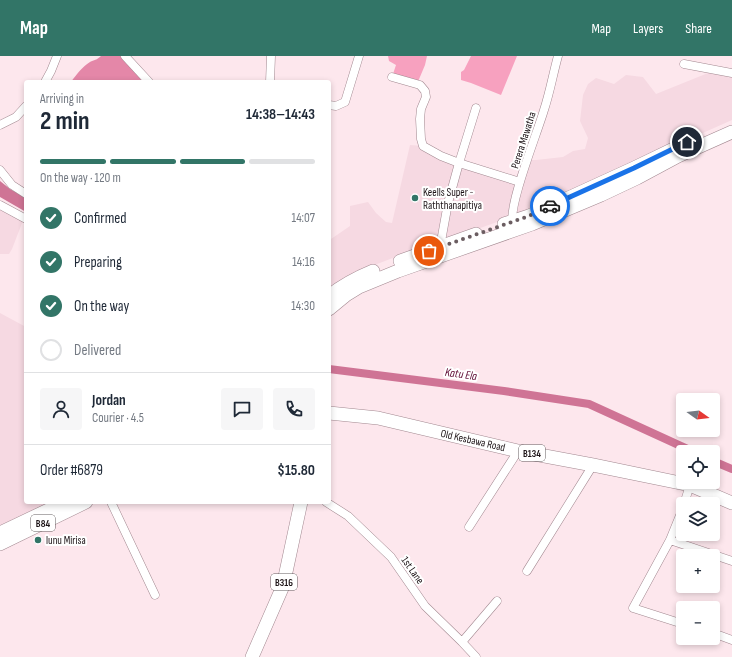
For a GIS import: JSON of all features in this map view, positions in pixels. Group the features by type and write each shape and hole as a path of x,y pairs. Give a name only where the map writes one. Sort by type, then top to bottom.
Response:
{"main road":[{"path":"331,307 359,287 513,226 529,216 730,130"},
{"path":"331,294 341,286 355,279 395,263 440,247 513,226"},
{"name":"Old Kesbawa Road","path":"331,413 378,418 518,451 676,482"},
{"name":"Old Kesbawa Road","path":"699,489 732,503"},
{"name":"B316","path":"252,657 283,586 300,504"},
{"name":"B84","path":"0,533 66,505"},
{"name":"B84","path":"0,544 66,505"}],"street":[{"path":"46,80 57,56"},
{"path":"125,56 147,80"},
{"path":"270,80 271,56"},
{"path":"331,105 336,106 345,102 359,56"},
{"name":"Perera Mawatha","path":"513,226 514,206 520,182 544,110 558,56"},
{"path":"684,64 732,74"},
{"path":"392,76 420,85 425,91 426,97 421,109 420,119 421,139 423,146 441,156 459,163 520,182"},
{"path":"0,125 16,117 24,108"},
{"path":"440,247 448,203 476,108"},
{"path":"0,170 12,185 24,193"},
{"path":"0,205 24,218"},
{"path":"469,527 518,451"},
{"path":"527,571 593,465"},
{"path":"112,504 155,595"},
{"name":"1st Lane","path":"329,504 348,516 391,557 425,606 476,657"},
{"path":"676,525 670,540 633,608 676,622"},
{"path":"670,540 732,561"},
{"path":"462,642 497,601"},
{"path":"720,636 732,640"}],"shaded area":[{"path":"101,56 125,56 147,80 72,80 84,66"},
{"path":"388,56 427,56 417,84 392,77 396,65 389,61"},
{"path":"471,56 517,56 501,95 461,80 461,72 464,70"},
{"path":"718,71 732,73 732,120 591,184 508,218 372,266 331,288 331,239 350,226 350,206 368,202 376,213 386,222 392,223 410,145 423,146 520,182 528,160 563,157 573,151 585,149 588,138 580,121 583,95 588,84 596,78 614,84 626,75 643,77 656,94 708,73"},
{"path":"0,181 24,197 24,211 0,197"},
{"path":"0,205 24,218 9,254 0,254"},
{"path":"0,313 24,326 24,504 51,504 0,527"}],"waterway":[{"name":"Katu Ela","path":"331,369 504,391 589,404 679,445"},
{"path":"720,464 732,469"}],"way so far":[{"path":"429,251 529,216 550,206"}],"place":[{"name":"Keells Super - Raththanapitiya","path":"415,198"},
{"name":"lunu Mirisa","path":"38,540"}],"route":[{"path":"550,206 687,142"}]}
